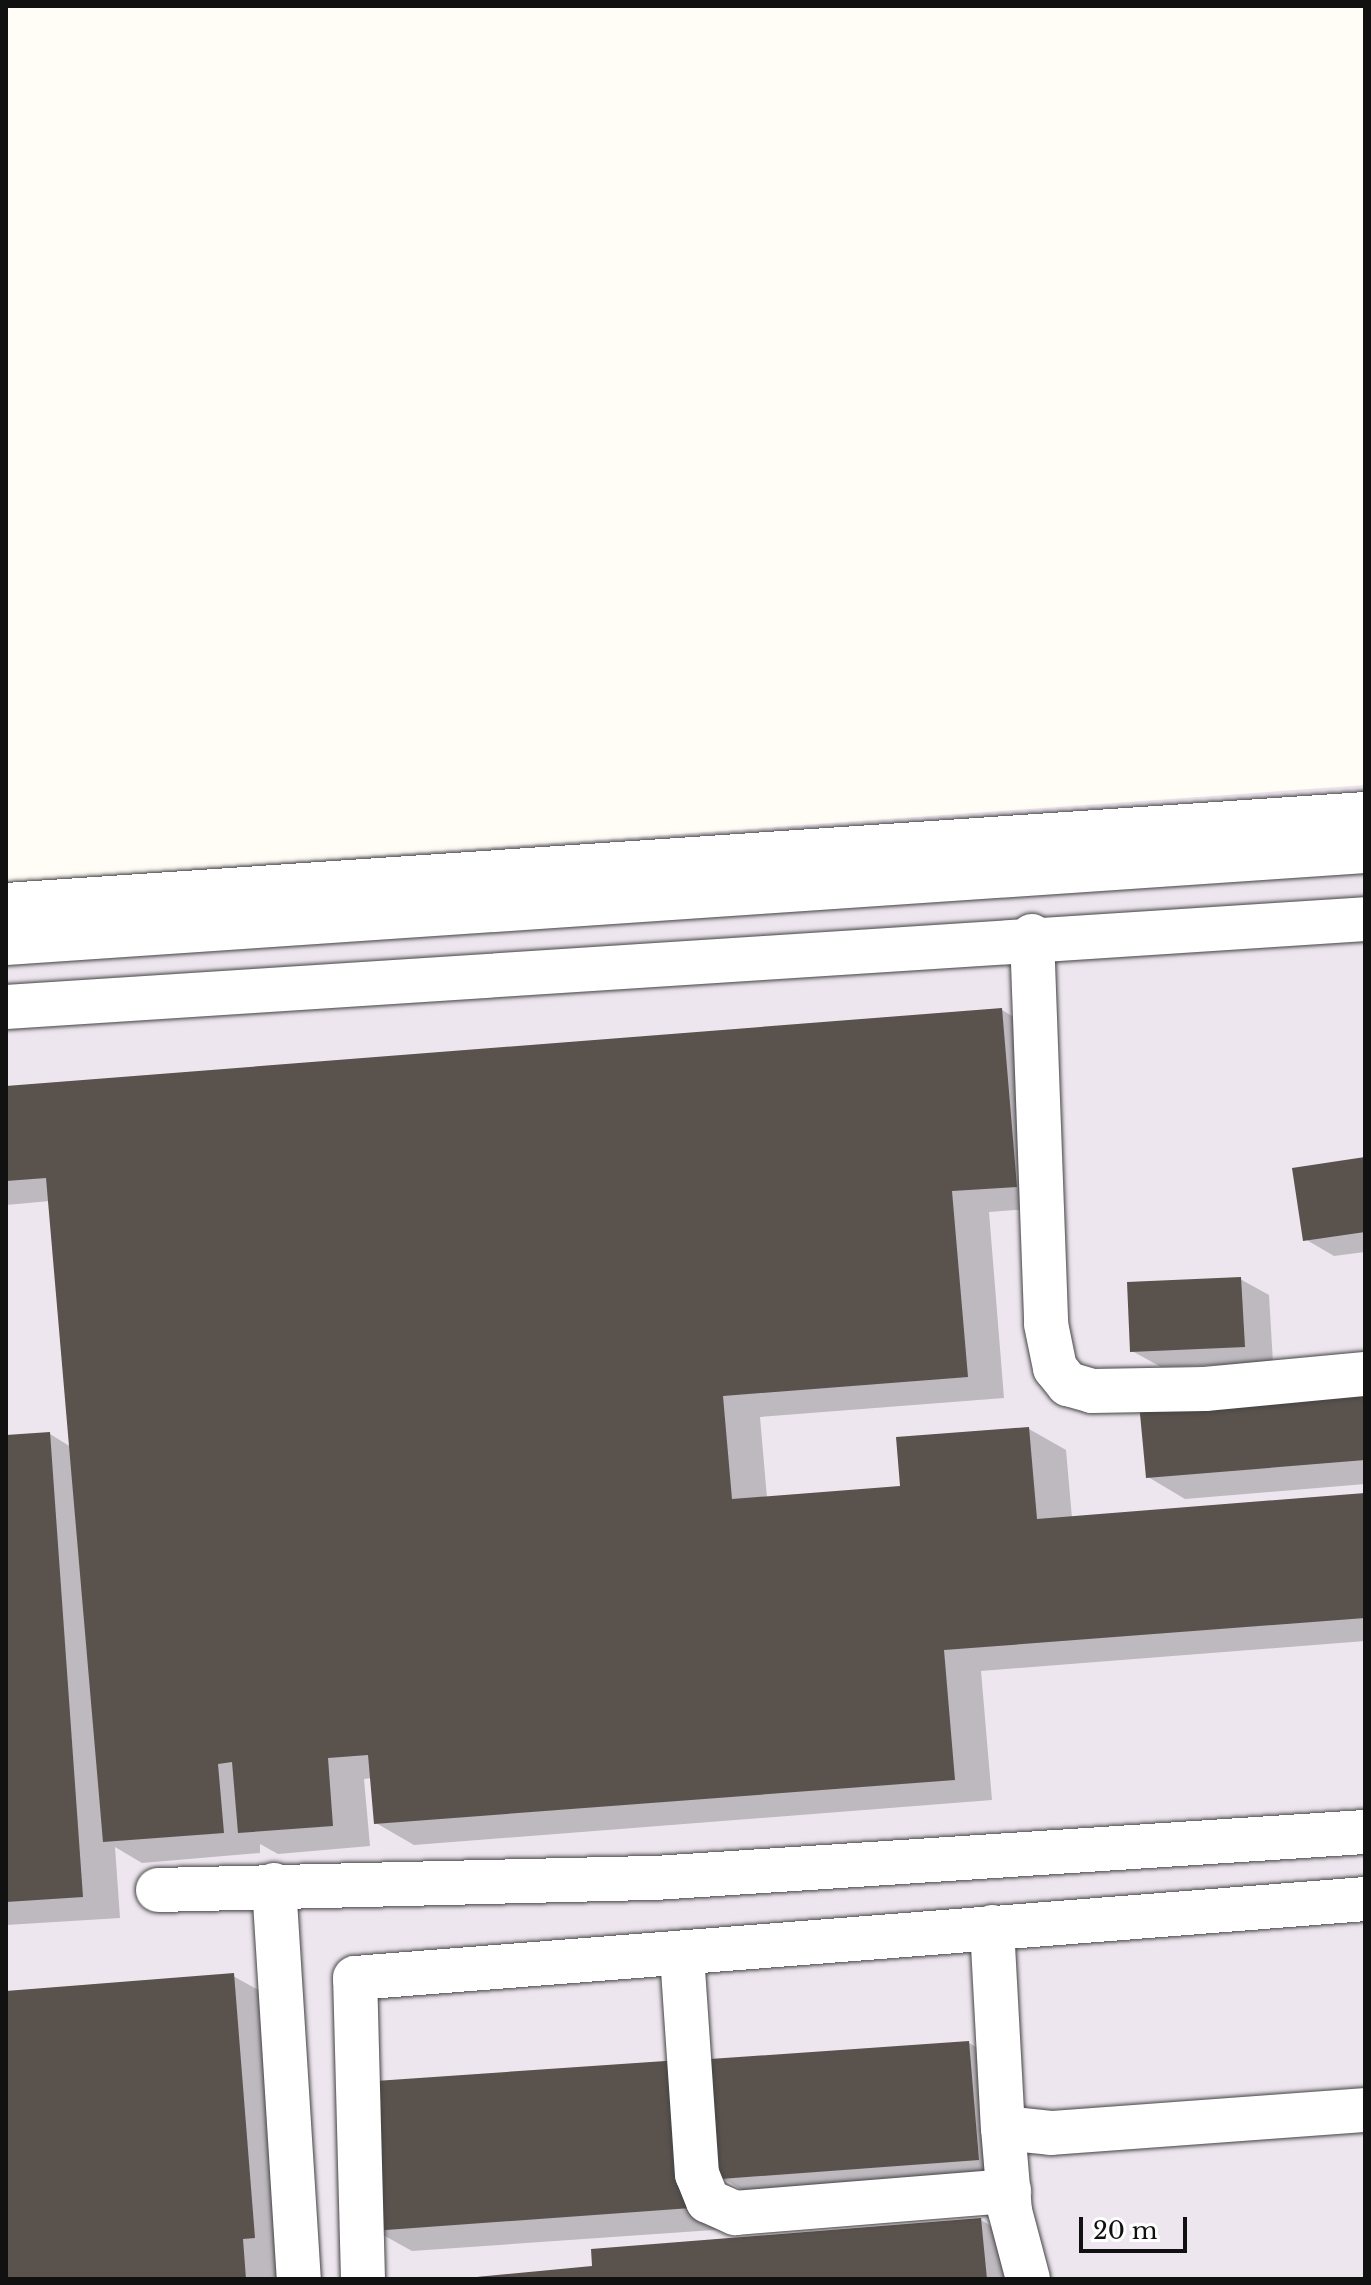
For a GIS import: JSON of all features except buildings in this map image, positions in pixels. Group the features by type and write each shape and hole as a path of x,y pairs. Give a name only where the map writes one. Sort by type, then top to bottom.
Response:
{"lane":[{"path":"6,905 1365,814"},
{"path":"6,943 1365,851"},
{"path":"6,968 1365,877"},
{"path":"6,1007 1032,936 1365,919"},
{"path":"1032,936 1046,1324 1061,1376 1068,1384 1092,1391 1205,1389 1365,1374"},
{"path":"158,1890 655,1878 1365,1832"},
{"path":"274,1885 284,1983 299,2279"},
{"path":"284,1983 682,1955 992,1927 1365,1899"},
{"path":"992,1927 1009,2191 1028,2279"},
{"path":"682,1955 697,2174 708,2201 735,2213 1009,2191"},
{"path":"355,1978 363,2279"},
{"path":"1003,2128 1051,2133 1365,2110"}],"shaded area":[{"path":"1365,785 1365,2279 6,2279 6,882"}]}
